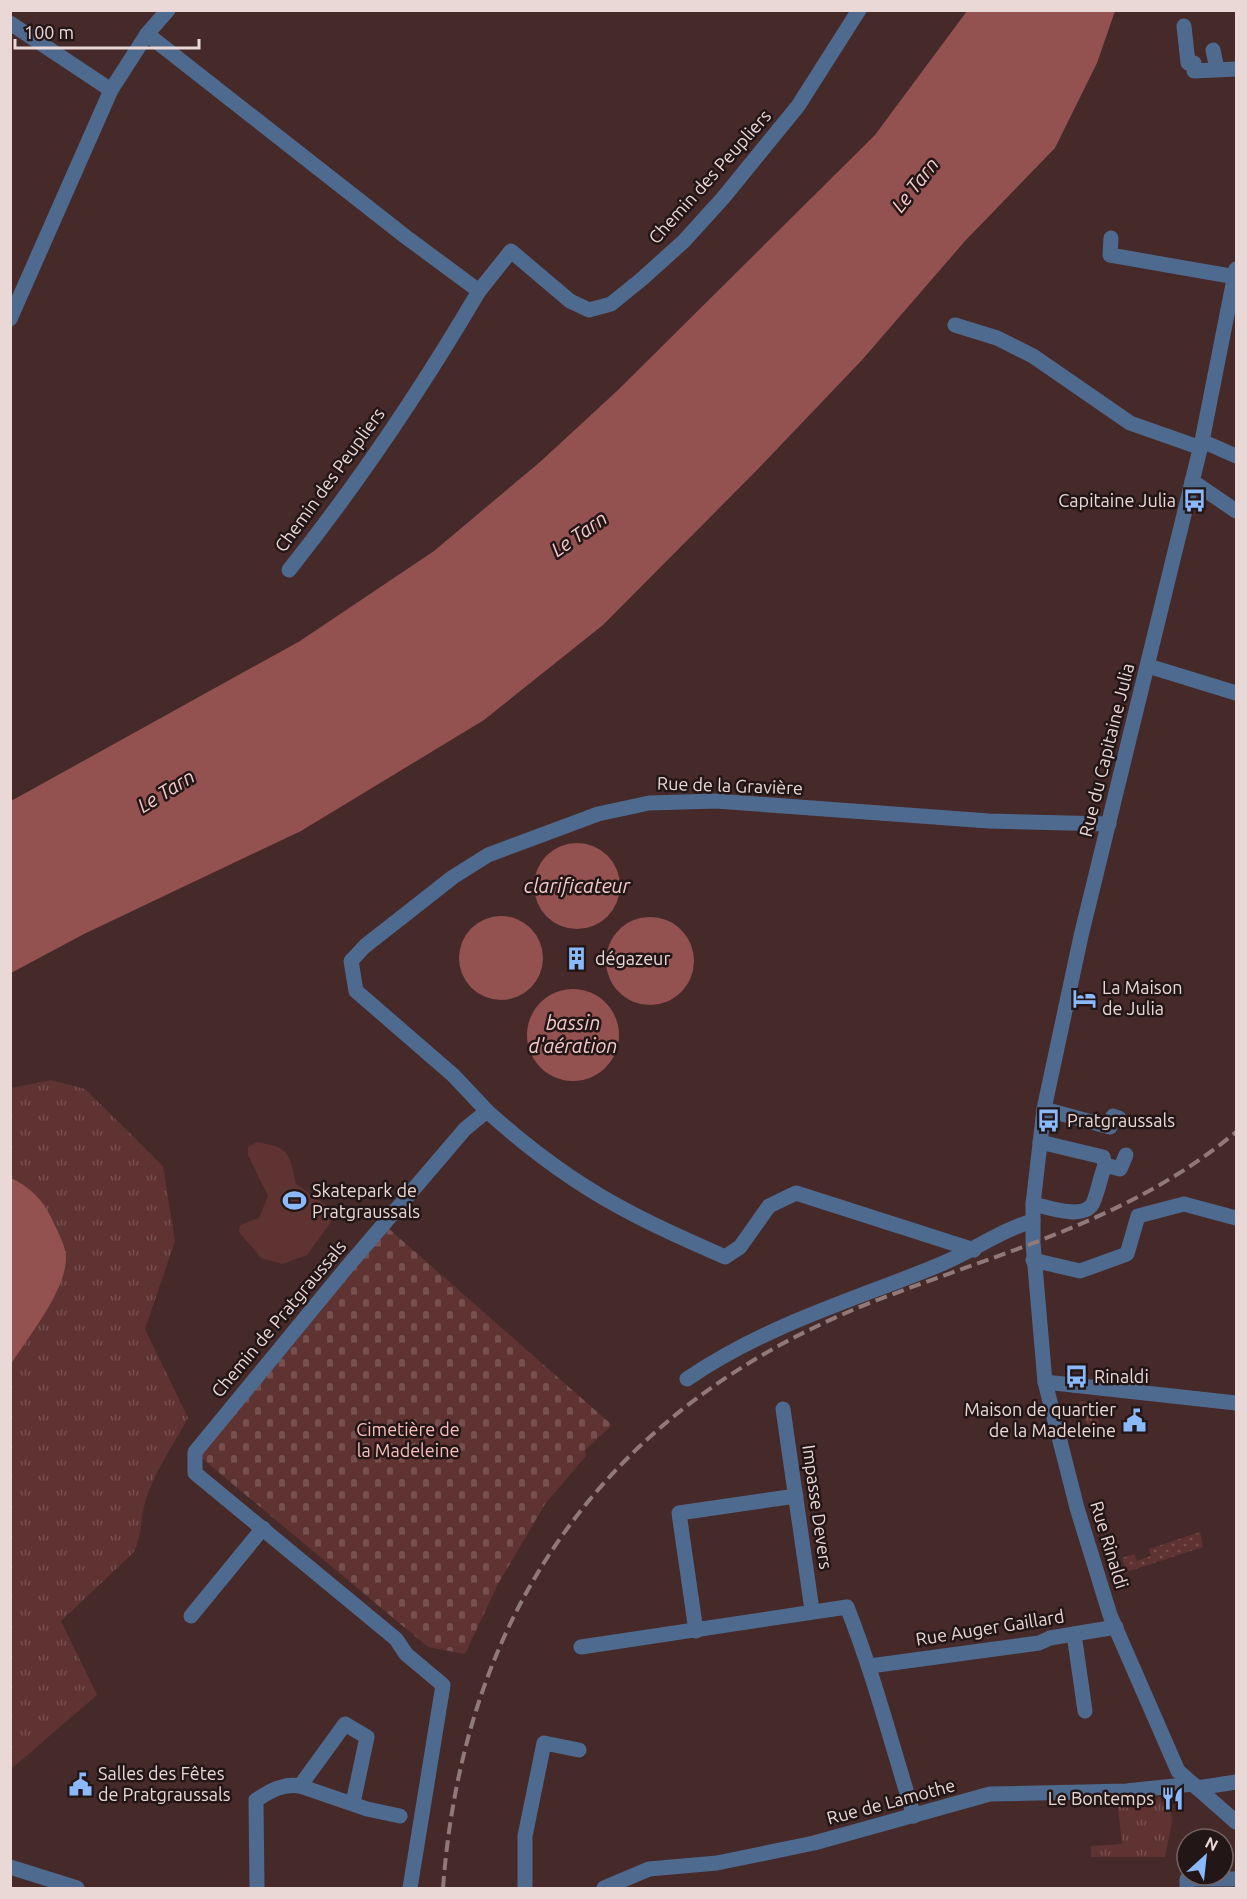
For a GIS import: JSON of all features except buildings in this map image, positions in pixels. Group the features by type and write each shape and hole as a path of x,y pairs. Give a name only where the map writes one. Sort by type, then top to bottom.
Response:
{"street":[{"path":"10,319 111,90 147,34 168,10"},
{"name":"Chemin des Peupliers","path":"289,570 332,516 433,370 479,291 511,251 570,301 589,310 610,304 684,241 771,141 798,106 858,10"},
{"path":"10,23 111,90"},
{"path":"1184,26 1188,63 1194,63 1194,71 1236,69"},
{"path":"147,34 406,237 479,291"},
{"path":"1213,50 1217,69"},
{"path":"1111,238 1110,255 1236,273"},
{"name":"Rue du Capitaine Julia","path":"1033,1243 1034,1204 1044,1109 1081,936 1201,445 1236,273"},
{"path":"955,325 997,338 1033,356 1130,423 1236,456"},
{"path":"1192,481 1236,511"},
{"path":"1148,666 1236,693"},
{"name":"Rue de la Gravière","path":"488,1111 453,1075 356,991 351,961 365,946 453,877 488,855 598,814 649,803 716,801 989,821 1109,824"},
{"path":"1044,1109 1110,1127 1113,1116 1119,1118"},
{"path":"488,1111 523,1143 563,1172 632,1214 725,1257 740,1247 770,1206 796,1193 974,1250"},
{"name":"Chemin de Pratgraussals","path":"410,1888 443,1685 406,1654 396,1639 195,1473 195,1452 347,1267 465,1129 488,1111"},
{"path":"1034,1204 1078,1212 1086,1209 1092,1205 1105,1165 1103,1157 1040,1142"},
{"path":"1105,1165 1120,1169 1126,1155"},
{"path":"1033,1260 1080,1271 1127,1254 1138,1216 1184,1204 1236,1218"},
{"path":"687,1379 714,1360 778,1327 974,1250 1021,1223 1033,1221"},
{"name":"Rue Rinaldi","path":"1033,1243 1045,1382 1077,1508 1110,1615 1178,1770 1236,1822"},
{"path":"1045,1382 1236,1403"},
{"name":"Impasse Devers","path":"783,1409 812,1610"},
{"path":"696,1631 679,1514 796,1496"},
{"path":"191,1616 263,1528"},
{"path":"581,1647 696,1631 812,1610 847,1607 870,1666 880,1711 914,1816"},
{"name":"Rue Auger Gaillard","path":"870,1666 1039,1643 1050,1638 1116,1627"},
{"path":"1074,1634 1085,1711"},
{"path":"300,1786 345,1724 367,1737 353,1803"},
{"path":"525,1888 525,1836 544,1743 579,1750"},
{"name":"Rue de Lamothe","path":"604,1888 649,1869 717,1863 814,1843 990,1794 1126,1791 1236,1782"},
{"path":"257,1888 256,1800 273,1790 290,1784 300,1786 367,1809 400,1816"},
{"path":"10,1867 77,1888"},
{"path":"1187,1888 1187,1879 1236,1879"}],"green space":[{"path":"51,1080 85,1089 163,1166 175,1241 145,1329 188,1418 163,1461 147,1495 138,1541 133,1553 61,1621 97,1695 11,1769 11,1088"},
{"name":"Skatepark de Pratgraussals","path":"257,1142 282,1149 292,1165 296,1184 329,1207 331,1222 307,1255 282,1264 261,1258 239,1232 240,1225 259,1218 268,1196 248,1155 248,1147"},
{"name":"Cimetière de la Madeleine","path":"388,1228 612,1425 585,1450 586,1456 545,1504 498,1584 465,1654 428,1647 199,1456"},
{"path":"1080,1401 1100,1404 1098,1427 1088,1426 1078,1405"},
{"path":"1200,1532 1203,1547 1126,1572 1122,1558 1134,1554 1137,1561 1151,1556 1149,1549"},
{"path":"1160,1796 1161,1802 1170,1802 1172,1822 1165,1857 1091,1857 1091,1846 1122,1844 1117,1799 1139,1797 1153,1804"}],"water":[{"name":"Le Tarn","path":"967,11 1115,11 1097,63 1055,148 965,241 862,360 758,469 603,625 484,720 301,831 84,934 11,973 11,801 300,641 434,551 540,462 618,390 875,135"},
{"name":"clarificateur","path":"577,843 593,847 607,856 616,870 620,886 616,902 607,916 593,925 577,929 561,925 547,916 538,902 534,886 538,870 547,856 561,847"},
{"name":"clarificateur","path":"493,916 509,916 525,923 536,934 543,950 540,974 531,988 509,1000 493,1000 477,993 466,982 459,966 459,950 466,934 477,923"},
{"name":"bassin d'aération","path":"650,917 675,924 687,936 694,961 687,986 675,998 650,1005 625,998 613,986 606,961 613,936 625,924"},
{"name":"bassin d'aération","path":"573,989 591,993 605,1003 615,1017 619,1035 615,1053 605,1067 591,1077 573,1081 555,1077 541,1067 531,1053 527,1035 531,1017 541,1003 555,993"},
{"path":"11,1178 30,1190 44,1206 61,1238 66,1258 60,1285 53,1299 11,1364"}],"railway":[{"path":"443,1888 457,1785 483,1690 520,1604 570,1525 630,1455 702,1394 786,1342 880,1299 1020,1248 1111,1210 1154,1188 1196,1162 1236,1132"}],"place":[{"name":"Capitaine Julia","path":"1194,501"},
{"name":"dégazeur","path":"577,959"},
{"name":"La Maison de Julia","path":"1084,998"},
{"name":"Pratgraussals","path":"1049,1121"},
{"name":"Skatepark de Pratgraussals","path":"294,1201"},
{"name":"Rinaldi","path":"1076,1377"},
{"name":"Maison de quartier de la Madeleine","path":"1134,1420"},
{"name":"Salles des Fêtes de Pratgraussals","path":"80,1784"},
{"name":"Le Bontemps","path":"1172,1799"}]}
